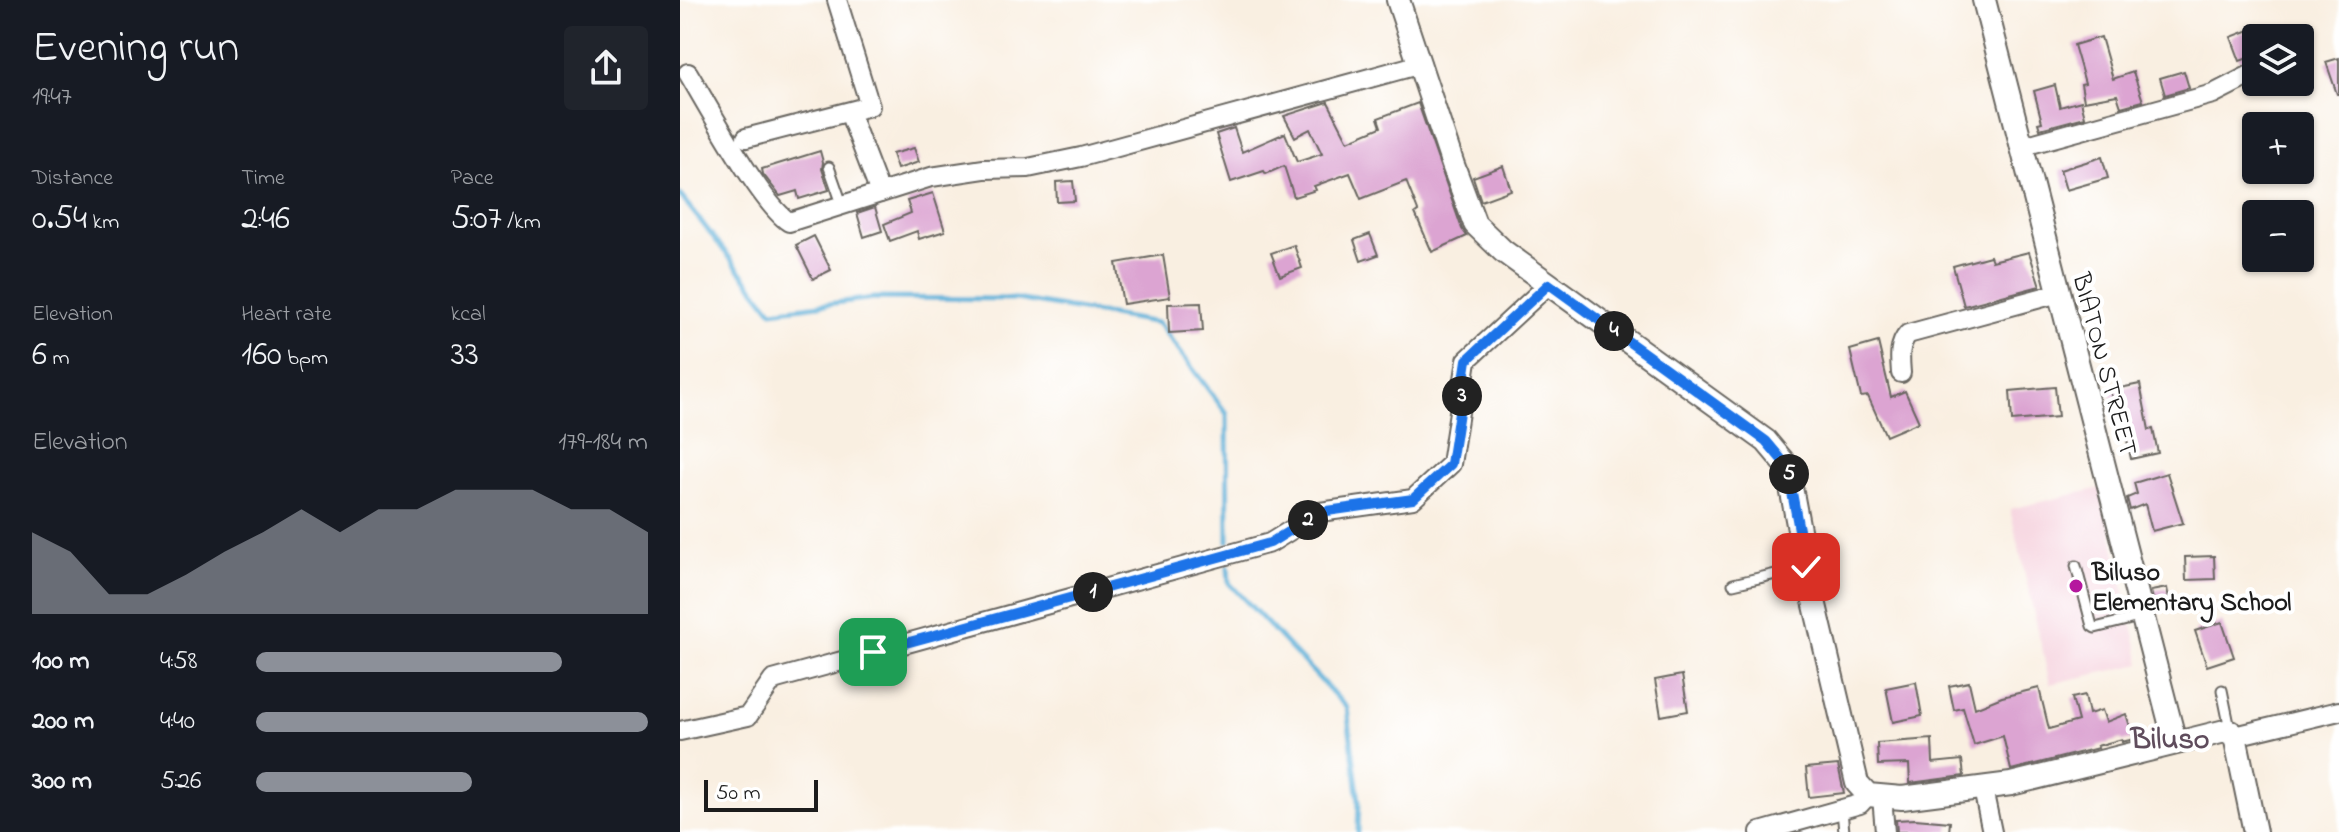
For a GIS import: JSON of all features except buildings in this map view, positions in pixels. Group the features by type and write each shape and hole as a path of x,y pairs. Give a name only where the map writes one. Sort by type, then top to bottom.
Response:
{"street":[{"path":"746,138 870,106 837,0"},
{"path":"1398,0 1475,224 1503,251 1766,441 1787,466 1806,567 1857,783 1875,796 1902,798 1983,789 2225,731 2233,734 2339,711"},
{"name":"BIATON STREET","path":"1984,0 2175,742"},
{"path":"688,73 778,215 789,222 931,177 984,169 1028,168 1081,157 1421,64"},
{"path":"2020,147 2213,94 2242,79"},
{"path":"849,112 880,193"},
{"path":"680,731 748,716 773,680 1270,543 1320,512 1413,499 1451,464 1467,360 1549,284"},
{"path":"1901,373 1900,351 1902,340 1908,334 2059,293"},
{"path":"2233,734 2255,832"},
{"path":"1983,789 1992,832"},
{"path":"1760,832 1842,810 1875,796"},
{"path":"1875,796 1885,832"}],"lane":[{"path":"829,167 842,204"},
{"path":"2076,566 2092,626 2095,628 2143,616"},
{"path":"1733,584 1806,567"},
{"path":"2222,690 2233,734"},
{"path":"1842,810 1844,832"}],"shaded area":[{"name":"Biluso Elementary School","path":"2101,488 2141,664 2050,684 2010,509"}],"waterway":[{"path":"680,195 772,311 874,298 1016,299 1158,323 1227,414 1228,541"},
{"path":"1228,567 1229,583 1347,708 1359,801 1358,832"}],"place":[{"name":"Biluso Elementary School","path":"2076,586"}],"district":[{"name":"Biluso","path":"2170,738"}],"route":[{"path":"873,652 1270,543 1320,512 1413,499 1451,464 1467,360 1549,284 1766,441 1780,455 1787,466 1806,567"}]}
